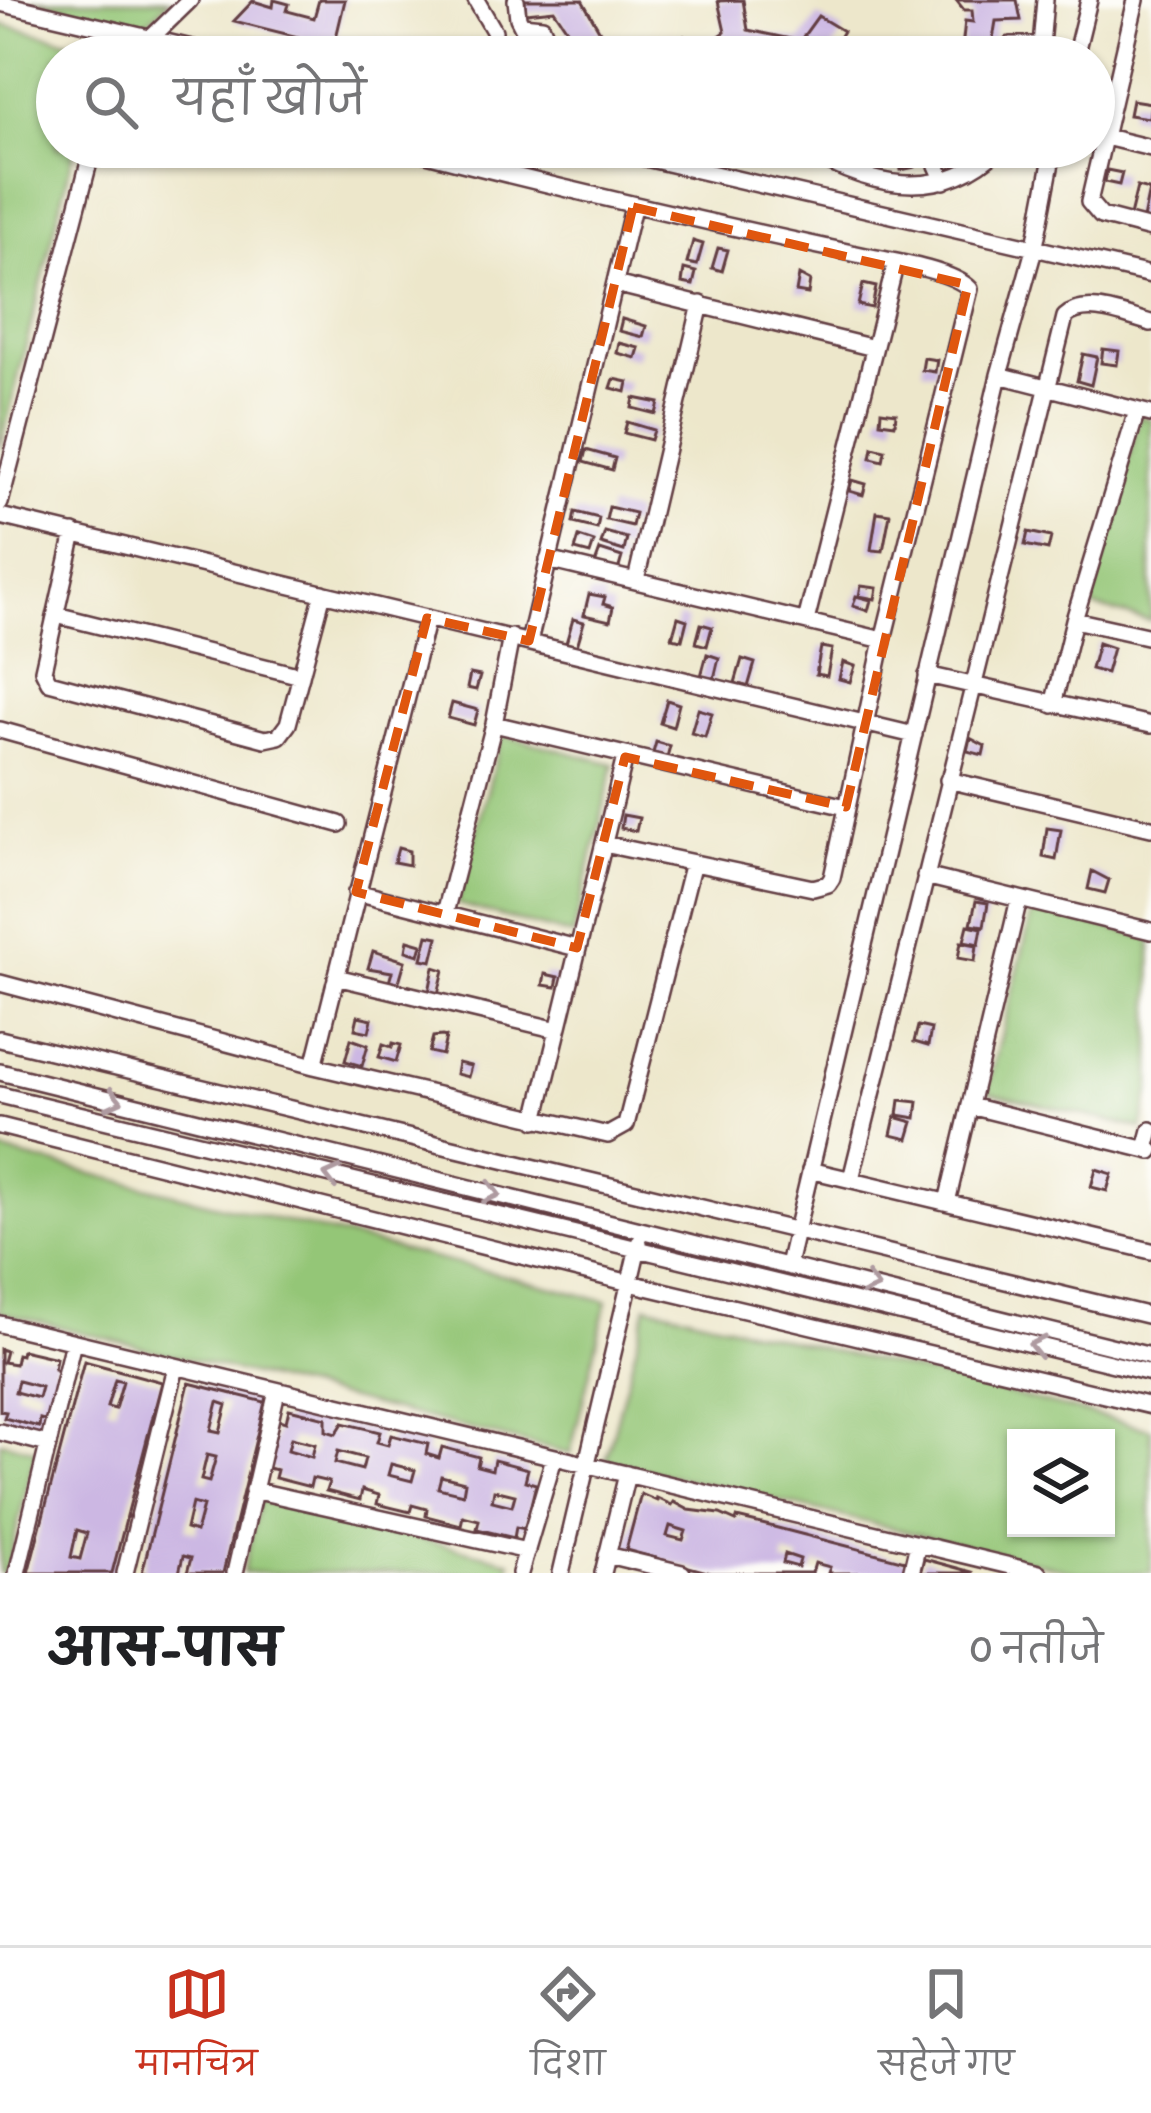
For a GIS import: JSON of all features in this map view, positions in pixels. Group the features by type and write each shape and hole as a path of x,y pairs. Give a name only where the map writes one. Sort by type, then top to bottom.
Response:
{"street":[{"path":"153,36 190,0"},
{"path":"476,0 494,31"},
{"path":"516,0 528,36"},
{"path":"1080,36 1089,0"},
{"path":"1115,75 1136,0"},
{"path":"1041,36 1042,1"},
{"path":"0,3 142,36"},
{"path":"522,25 537,24 546,36"},
{"path":"1115,139 1151,148"},
{"path":"0,503 88,168"},
{"path":"481,168 633,207 896,262 962,281 970,290 883,640 835,871 828,884 692,866 604,844"},
{"path":"691,168 1151,275"},
{"path":"842,168 912,186 944,181 969,168"},
{"path":"863,176 864,168"},
{"path":"938,168 944,181"},
{"path":"788,1264 1050,168"},
{"path":"1094,168 1092,208 1102,216 1151,229"},
{"path":"529,642 633,207"},
{"path":"806,622 896,262"},
{"path":"615,284 874,348"},
{"path":"636,580 701,304"},
{"path":"851,1179 971,686 1069,312 1090,308 1151,322"},
{"path":"1000,375 1144,412 1074,620 1053,705"},
{"path":"0,515 914,735"},
{"path":"74,533 43,670 49,682 229,731 265,739 279,736 288,724 323,593"},
{"path":"548,560 883,640"},
{"path":"56,615 301,676"},
{"path":"314,1066 427,618"},
{"path":"1074,620 1151,637"},
{"path":"445,913 494,724 511,637"},
{"path":"928,675 1151,725"},
{"path":"494,724 846,807"},
{"path":"0,730 339,824"},
{"path":"536,1120 625,757"},
{"path":"948,780 1151,828"},
{"path":"0,982 314,1066 608,1136 626,1125 692,866"},
{"path":"925,876 1151,931"},
{"path":"356,892 577,948"},
{"path":"947,1202 1019,899"},
{"path":"336,977 558,1030"},
{"path":"0,1039 1151,1316"},
{"path":"0,1072 1151,1356"},
{"path":"0,1095 1151,1373"},
{"path":"970,1106 1149,1150 1151,1130"},
{"path":"0,1126 630,1283 1151,1406"},
{"path":"810,1169 1151,1252"},
{"path":"561,1573 643,1229"},
{"path":"0,1324 918,1544 1000,1568 1039,1573"},
{"path":"16,1573 73,1342"},
{"path":"125,1573 176,1366"},
{"path":"236,1573 277,1390"},
{"path":"0,1432 48,1444"},
{"path":"520,1573 554,1458"},
{"path":"603,1573 627,1474"},
{"path":"253,1490 527,1551"},
{"path":"911,1573 918,1544"},
{"path":"608,1555 682,1573"}],"highlighted area":[{"path":"633,207 968,285 846,807 625,757 577,948 356,892 427,618 529,641"}],"green space":[{"path":"33,0 170,0 143,26"},
{"path":"0,24 50,36 36,36 36,168 70,168 0,450"},
{"path":"1140,416 1151,419 1151,621 1090,606"},
{"path":"502,735 614,764 573,936 457,904"},
{"path":"1033,910 1151,938 1151,1088 1142,1129 987,1092"},
{"path":"0,1151 607,1301 570,1454 0,1312"},
{"path":"647,1305 1151,1429 1151,1573 1080,1573 606,1460"},
{"path":"0,1441 36,1450 6,1573 0,1573"},
{"path":"260,1500 511,1561 508,1573 243,1573"}],"building":[{"path":"274,0 289,4 287,11 314,18 319,0 345,0 336,36 294,36 234,21 253,1 273,7"},
{"path":"525,0 582,0 603,36 572,36 554,10 526,13"},
{"path":"743,0 748,30 776,36 719,36 725,32 718,1"},
{"path":"956,0 1017,0 1021,20 996,21 994,36 963,36 965,21 973,22 972,10 964,10"},
{"path":"818,16 843,31 840,36 804,36"},
{"path":"1132,100 1151,103 1149,118 1129,115"},
{"path":"1107,170 1122,173 1119,185 1105,182"},
{"path":"1137,187 1149,190 1143,219 1130,216"},
{"path":"693,241 703,244 697,265 687,263"},
{"path":"718,248 728,250 722,271 712,268"},
{"path":"684,269 696,272 693,285 682,283"},
{"path":"799,275 810,281 808,294 796,292"},
{"path":"863,284 876,287 872,308 858,305"},
{"path":"622,319 646,326 643,337 619,331"},
{"path":"619,343 639,348 636,358 617,353"},
{"path":"1103,349 1119,351 1117,365 1101,363"},
{"path":"1083,354 1097,357 1091,385 1077,381"},
{"path":"924,358 937,360 935,372 922,370"},
{"path":"614,379 628,382 626,392 611,388"},
{"path":"634,398 659,403 656,414 632,408"},
{"path":"881,411 896,413 895,424 880,422"},
{"path":"627,422 654,430 651,440 624,433"},
{"path":"873,447 885,450 883,461 871,458"},
{"path":"586,450 615,458 612,470 583,462"},
{"path":"852,480 866,484 863,495 849,491"},
{"path":"609,507 635,513 632,526 606,520"},
{"path":"575,512 599,518 597,529 573,523"},
{"path":"877,512 890,514 883,551 871,550"},
{"path":"605,532 627,538 624,551 601,544"},
{"path":"1028,532 1051,537 1048,550 1025,545"},
{"path":"579,537 594,542 590,554 575,550"},
{"path":"600,550 622,557 618,571 595,564"},
{"path":"861,586 877,588 875,599 859,596"},
{"path":"589,594 605,597 603,604 613,607 610,621 584,615"},
{"path":"856,596 871,600 868,611 853,606"},
{"path":"678,617 687,620 682,640 672,638"},
{"path":"573,619 584,622 577,646 566,643"},
{"path":"701,624 712,627 707,646 696,643"},
{"path":"1098,643 1113,648 1106,673 1091,669"},
{"path":"821,647 832,649 827,676 816,674"},
{"path":"707,654 719,658 713,683 700,680"},
{"path":"742,659 755,663 748,687 735,683"},
{"path":"843,662 855,666 850,682 839,679"},
{"path":"470,674 480,676 476,690 467,688"},
{"path":"667,700 679,704 673,727 660,723"},
{"path":"452,703 478,710 474,725 448,718"},
{"path":"698,709 712,713 705,737 691,733"},
{"path":"970,738 985,746 983,755 967,751"},
{"path":"656,742 670,746 667,757 653,753"},
{"path":"623,815 639,818 636,831 621,828"},
{"path":"1047,828 1061,830 1056,860 1043,857"},
{"path":"398,848 409,851 409,865 394,862"},
{"path":"1092,871 1109,880 1105,893 1088,889"},
{"path":"976,901 988,903 984,926 971,924"},
{"path":"968,925 982,928 979,944 964,941"},
{"path":"428,935 438,937 432,961 422,959"},
{"path":"408,940 422,944 419,955 406,951"},
{"path":"961,942 977,945 975,961 958,958"},
{"path":"373,951 405,961 398,985 389,982 392,972 368,968"},
{"path":"434,967 444,970 438,994 429,992"},
{"path":"545,974 558,977 556,987 543,985"},
{"path":"358,1016 372,1019 369,1032 355,1029"},
{"path":"918,1026 931,1029 928,1046 914,1042"},
{"path":"433,1037 446,1037 442,1055 429,1052"},
{"path":"351,1039 368,1045 362,1066 345,1061"},
{"path":"393,1043 401,1045 396,1062 379,1057 383,1044 392,1047"},
{"path":"458,1063 471,1066 468,1077 456,1074"},
{"path":"900,1100 918,1102 916,1118 898,1115"},
{"path":"895,1117 913,1122 908,1139 891,1135"},
{"path":"1096,1169 1112,1174 1107,1191 1091,1187"},
{"path":"0,1349 6,1351 3,1362 15,1364 22,1350 56,1358 54,1369 63,1371 51,1422 40,1419 39,1427 4,1418 6,1412 0,1411","holes":["18,1381 41,1387 38,1398 15,1392"]},
{"path":"84,1361 162,1382 112,1573 28,1573","holes":["115,1379 123,1381 115,1409 107,1407","77,1530 87,1533 80,1559 71,1557"]},
{"path":"189,1383 265,1402 223,1573 187,1573 191,1558 183,1556 179,1573 142,1573","holes":["218,1402 227,1405 220,1432 211,1430","207,1455 216,1457 209,1482 201,1480","192,1503 203,1506 196,1532 186,1529"]},
{"path":"289,1409 326,1418 326,1431 336,1434 343,1423 380,1432 377,1442 388,1445 391,1435 428,1444 426,1454 439,1458 442,1447 479,1457 477,1466 492,1470 494,1460 528,1469 525,1481 536,1484 525,1529 516,1527 514,1538 477,1529 479,1520 463,1516 461,1525 426,1516 427,1509 412,1505 410,1512 377,1504 379,1495 362,1490 360,1500 326,1491 329,1482 312,1478 310,1487 275,1478 277,1470 267,1468 279,1420 286,1422","holes":["291,1438 315,1444 312,1457 288,1450","338,1451 365,1458 362,1470 335,1463","391,1464 415,1470 412,1481 388,1475","441,1476 465,1482 463,1494 438,1488","494,1490 515,1495 512,1506 492,1501"]},
{"path":"641,1494 689,1510 909,1562 906,1573 828,1573 830,1567 815,1563 812,1573 711,1573 626,1550","holes":["670,1526 686,1531 683,1540 667,1536","785,1554 800,1559 798,1567 783,1563"]},
{"path":"924,1559 972,1572 920,1573"}]}
